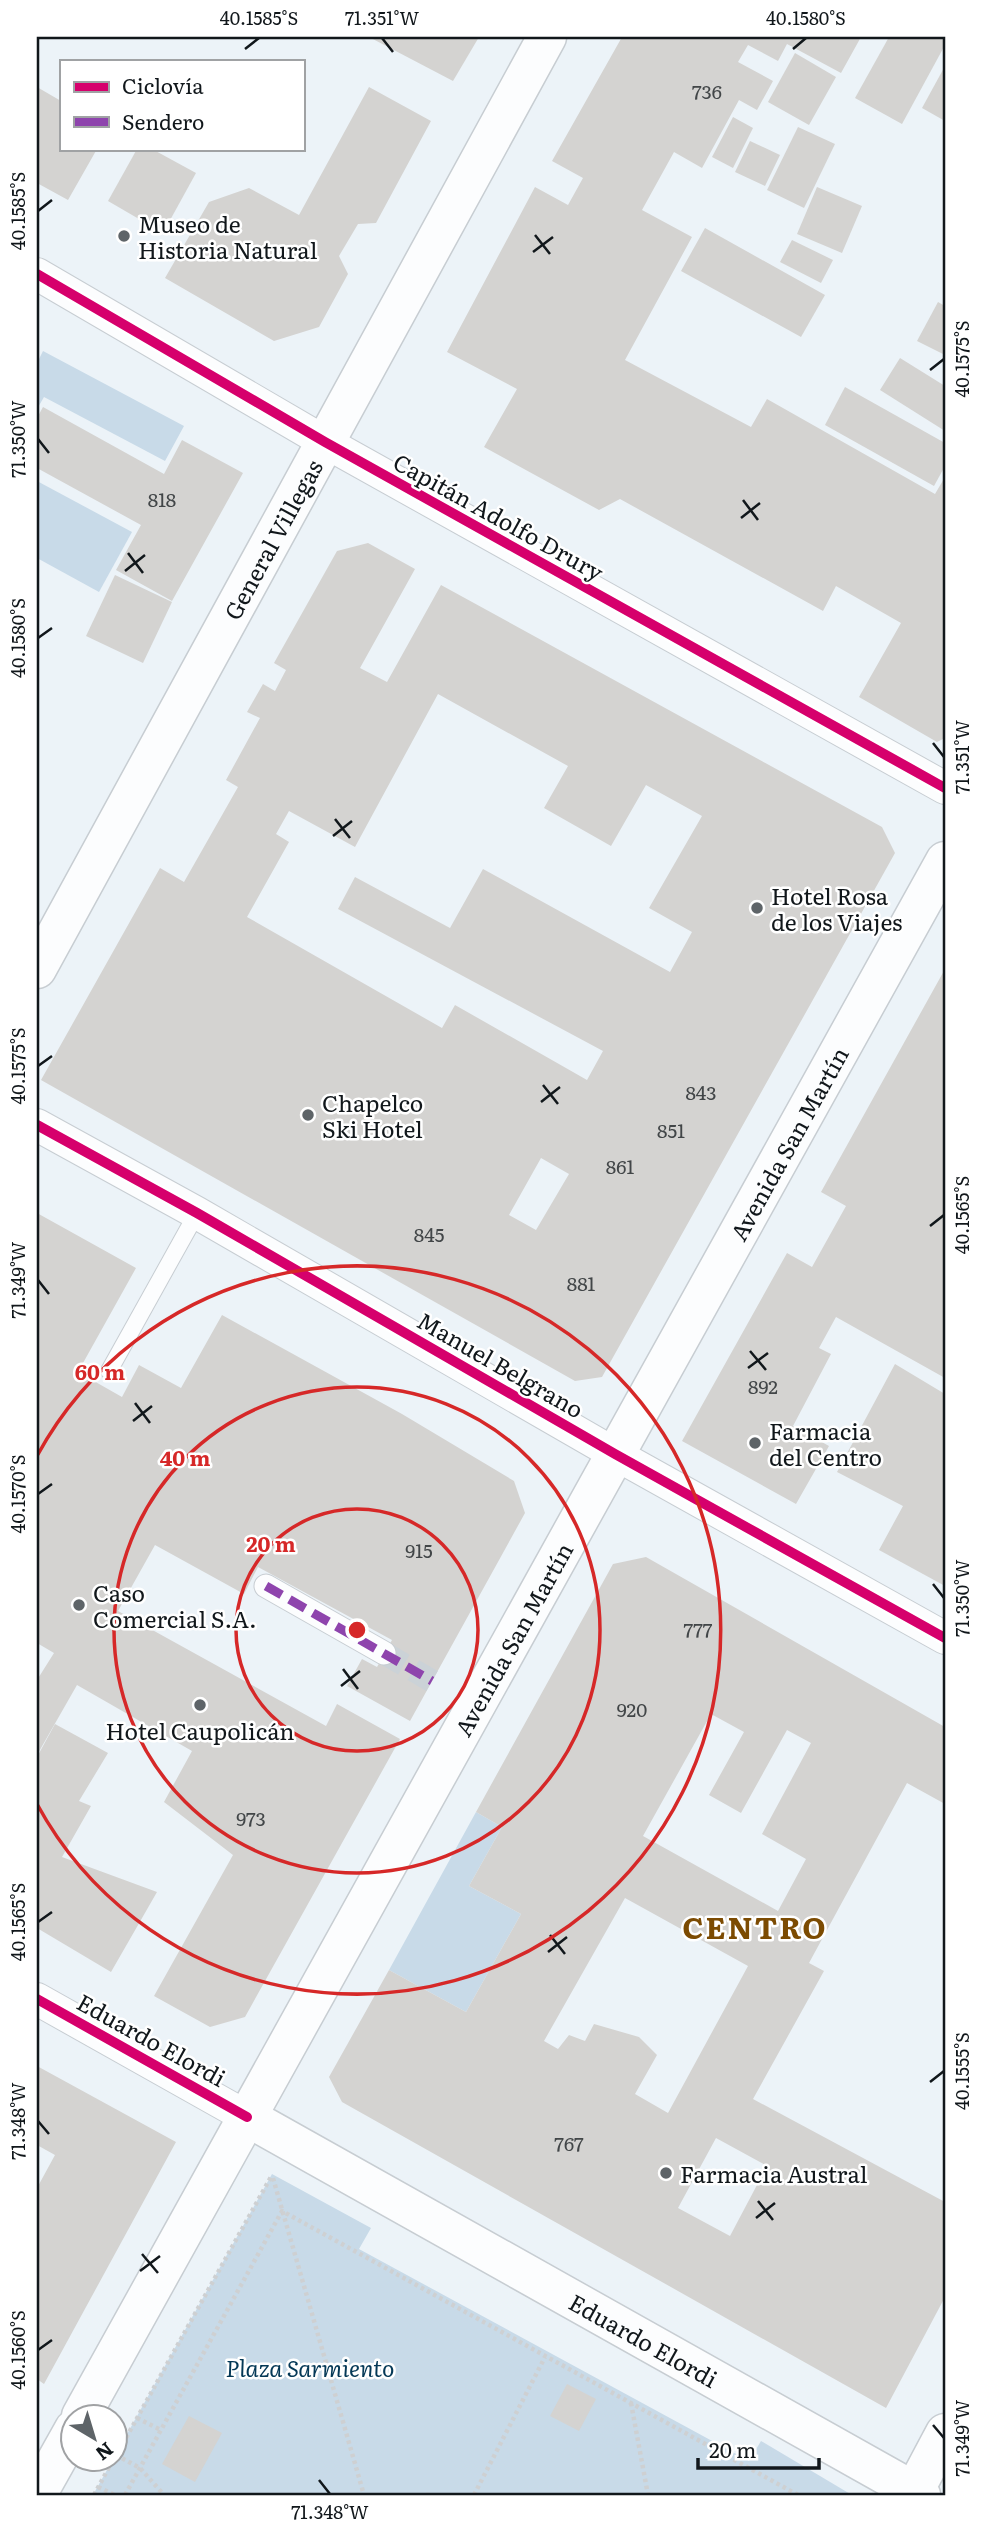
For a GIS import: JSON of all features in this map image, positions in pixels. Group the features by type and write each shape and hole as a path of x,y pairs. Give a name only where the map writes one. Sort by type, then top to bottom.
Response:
{"main road":[{"name":"General Villegas","path":"37,969 547,37"},
{"name":"Avenida San Martín","path":"89,2402 945,861"},
{"name":"Eduardo Elordi","path":"247,2117 916,2494"},
{"path":"916,2494 945,2433"},
{"path":"37,2495 60,2455"}],"street":[{"name":"Capitán Adolfo Drury","path":"37,274 325,442 945,788"},
{"name":"Manuel Belgrano","path":"37,1125 197,1213 615,1454 945,1637"},
{"path":"266,1586 384,1653"},
{"name":"Eduardo Elordi","path":"37,1999 247,2117"}],"lane":[{"path":"109,1371 197,1213"}],"path":[{"path":"247,2117 272,2175 364,2495"},
{"path":"272,2175 285,2181"},
{"path":"130,2430 272,2175"},
{"path":"282,2211 798,2495"},
{"path":"125,2495 282,2211"},
{"path":"474,2495 545,2357"},
{"path":"631,2403 648,2495"},
{"path":"137,2418 161,2430"},
{"path":"130,2464 140,2468 164,2495"},
{"path":"93,2495 106,2472"},
{"path":"98,2487 115,2495"},
{"path":"426,2495 432,2495"}],"green space":[{"path":"43,351 184,426 165,461 44,397 37,409 37,363"},
{"path":"37,481 132,532 99,592 37,558"},
{"path":"476,1812 502,1827 469,1886 521,1914 466,2012 389,1970"},
{"name":"Plaza Sarmiento","path":"272,2174 371,2228 359,2249 749,2461 761,2441 852,2495 93,2495 106,2472 130,2472 130,2429"}],"building":[{"path":"369,37 479,37 453,81"},
{"path":"622,37 861,37 841,73 787,44 778,61 748,45 738,62 773,81 757,110 739,100 702,168 674,152 642,210 692,237 625,360 751,427 767,399 935,494 945,477 945,738 937,742 859,697 901,623 836,586 823,611 620,499 599,510 484,447 517,389 447,352 535,187 568,205 583,178 552,161"},
{"path":"889,37 945,37 945,45 902,124 855,98"},
{"path":"795,53 836,77 809,125 768,102"},
{"path":"945,66 945,121 922,108"},
{"path":"37,87 60,100 60,150 96,150 68,200 37,183"},
{"path":"369,87 431,121 376,223 358,224 339,256 348,274 319,327 274,341 165,278 209,202 249,188 299,215"},
{"path":"733,117 753,128 733,168 712,157"},
{"path":"798,127 835,144 804,208 767,190"},
{"path":"750,141 780,155 765,186 735,172"},
{"path":"136,150 154,150 196,173 163,233 108,201"},
{"path":"817,187 862,206 842,253 797,234"},
{"path":"705,228 825,295 801,337 681,271"},
{"path":"792,240 833,260 821,283 780,262"},
{"path":"938,302 945,306 945,355 917,341"},
{"path":"900,358 945,386 945,431 880,390"},
{"path":"845,387 945,443 945,466 934,486 825,425"},
{"path":"43,407 164,474 182,440 243,473 172,601 116,570 141,525 37,468 37,418"},
{"path":"368,543 415,569 360,668 387,682 441,585 882,827 895,853 602,1377 575,1381 41,1080 160,868 184,882 238,787 226,780 260,718 247,712 263,684 275,691 286,670 274,663 337,551","holes":["438,694 568,766 544,808 611,846 646,785 702,816 649,908 692,932 670,972 483,869 450,928 355,877 338,909 603,1051 587,1080 455,1005 442,1028 247,917 289,842 276,834 289,811 355,847","541,1158 569,1174 536,1230 509,1215"]},
{"path":"115,575 172,602 143,663 86,636"},
{"path":"945,969 945,1378 836,1317 819,1348 831,1354 793,1426 829,1446 796,1504 682,1441 787,1253 812,1267 846,1206 821,1192"},
{"path":"37,1213 136,1268 78,1372 122,1397 139,1365 181,1388 222,1315 402,1414 514,1481 525,1513 410,1721 347,1686 362,1659 377,1667 392,1640 258,1567 244,1594 155,1545 118,1611 326,1726 337,1704 400,1739 245,2017 210,2027 154,1996 233,1855 164,1802 192,1751 77,1685 37,1755 37,1680 54,1653 37,1643"},
{"path":"895,1364 945,1394 945,1586 879,1550 903,1506 837,1472"},
{"path":"646,1557 945,1727 945,1804 907,1783 809,1963 824,1971 753,2099 945,2202 945,2297 886,2408 342,2102 329,2077 389,1970 466,2012 521,1914 469,1886 502,1827 476,1812 613,1564","holes":["711,1714 744,1732 709,1795 741,1813 787,1730 811,1743 762,1834 806,1859 778,1911 643,1836","625,1898 748,1966 668,2113 635,2094 657,2055 639,2037 594,2024 585,2041 569,2035 558,2049 544,2041","716,2138 767,2166 730,2236 678,2208"]},
{"path":"55,1724 108,1753 79,1801 91,1806 62,1857 157,1892 111,1972 37,1928 37,1757"},
{"path":"37,2066 176,2142 44,2384 37,2379 37,2188 55,2155 37,2145"},
{"path":"567,2384 596,2399 579,2431 550,2416"},
{"path":"189,2416 222,2433 195,2482 162,2464"}],"tunnel":[{"path":"384,1653 432,1681"}],"marked path":[{"path":"266,1586 432,1681"}],"cycle path":[{"path":"37,274 325,442 945,788"},
{"path":"37,1125 197,1213 615,1454 945,1638"},
{"path":"37,1999 247,2117"}],"place":[{"name":"Museo de Historia Natural","path":"124,236"},
{"name":"Hotel Rosa de los Viajes","path":"757,908"},
{"name":"Chapelco Ski Hotel","path":"308,1115"},
{"name":"Farmacia del Centro","path":"755,1443"},
{"name":"Caso Comercial S.A.","path":"79,1605"},
{"name":"Hotel Caupolicán","path":"200,1705"},
{"name":"Farmacia Austral","path":"666,2173"}],"district":[{"name":"CENTRO","path":"755,1926"}]}
